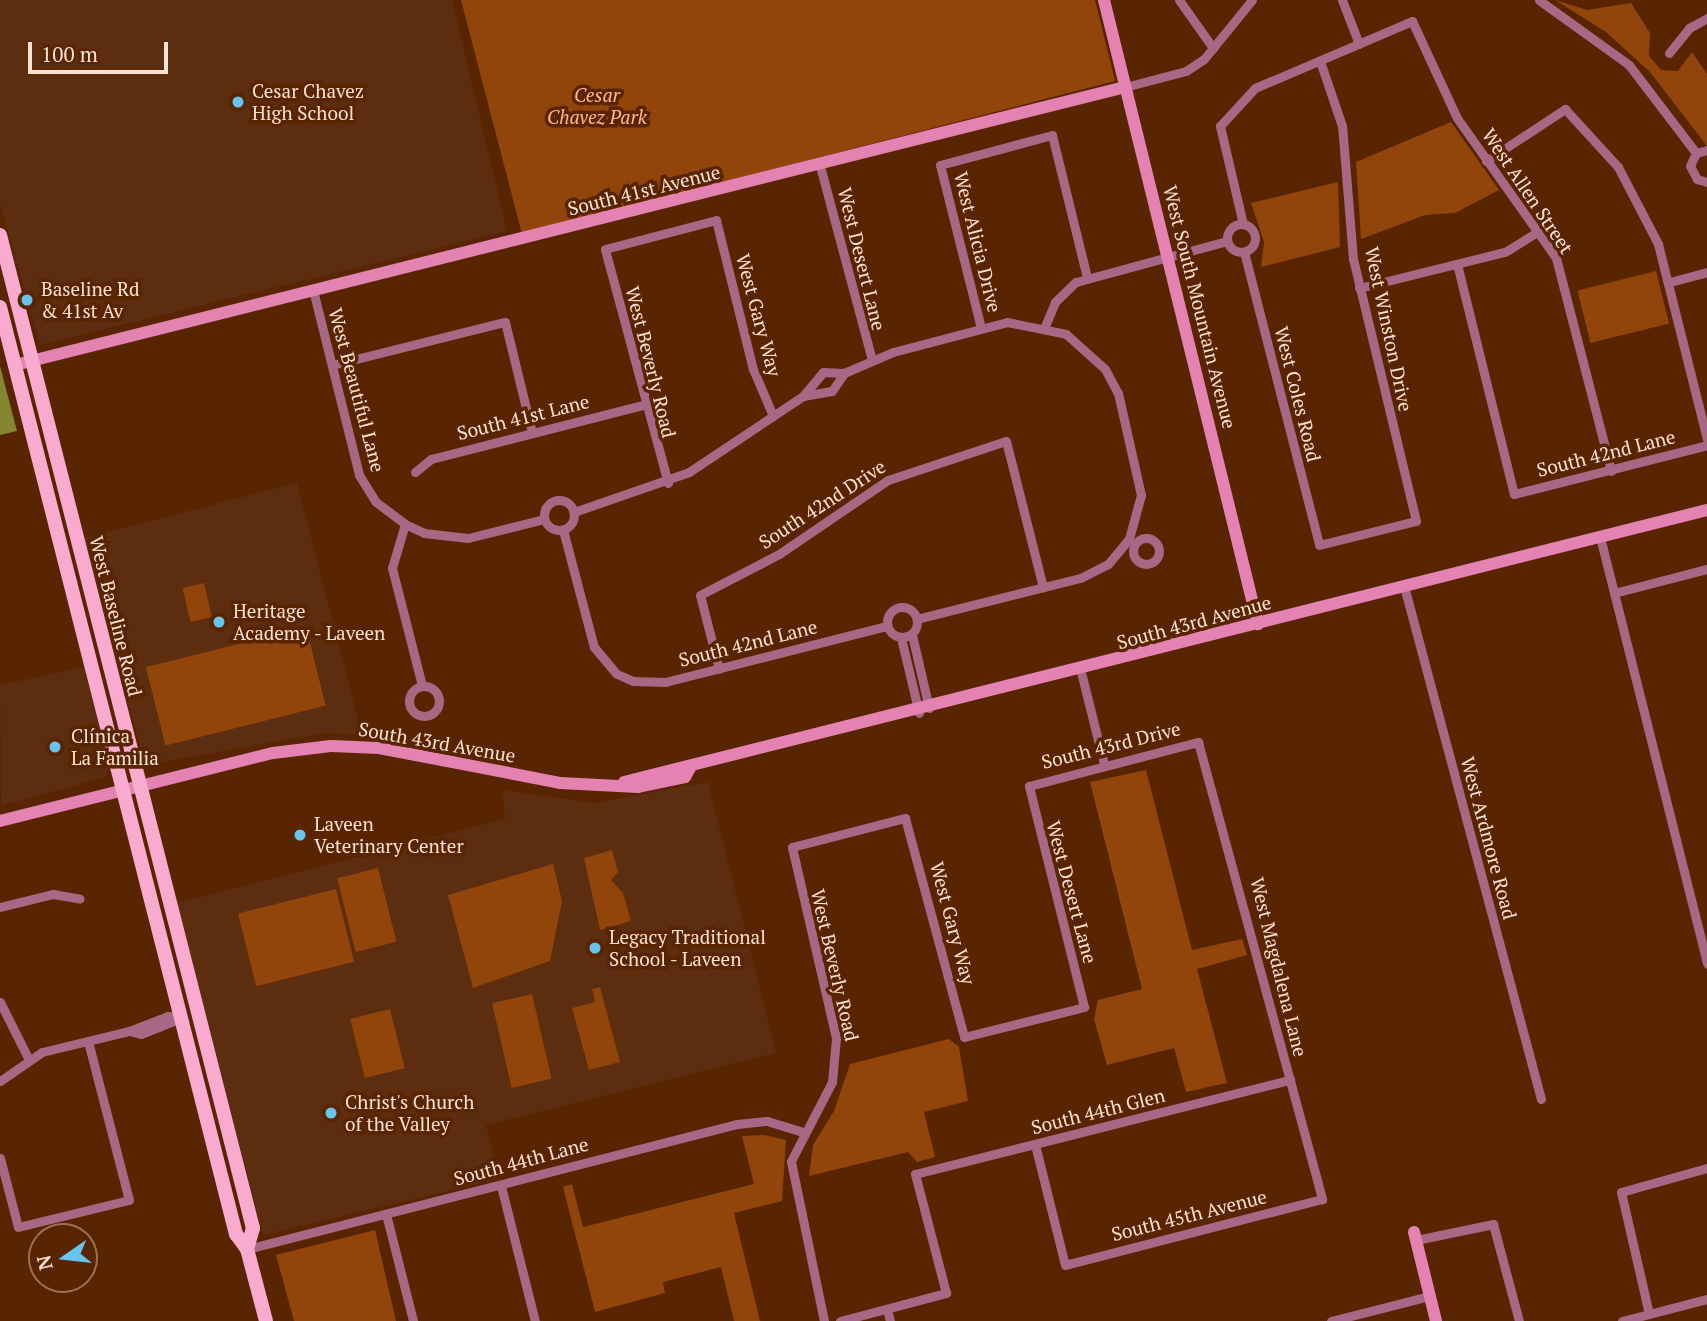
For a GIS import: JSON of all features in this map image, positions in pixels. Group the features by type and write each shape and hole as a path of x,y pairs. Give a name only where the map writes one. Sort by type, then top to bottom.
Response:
{"main road":[{"name":"West Baseline Road","path":"0,235 181,1017 236,1234 247,1249 266,1321"},
{"name":"West Baseline Road","path":"0,307 130,790 253,1228 247,1249"}],"street":[{"name":"West South Mountain Avenue","path":"1104,0 1258,624"},
{"path":"1180,0 1213,48"},
{"name":"South 41st Avenue","path":"15,365 820,166 1186,71 1213,48 1252,0"},
{"path":"1320,61 1359,44 1342,0"},
{"path":"1539,0 1629,65 1696,153"},
{"path":"1669,53 1689,28 1707,19"},
{"name":"West Allen Street","path":"1359,44 1412,21 1437,80 1486,161 1539,231 1566,285 1611,471"},
{"name":"West Coles Road","path":"1320,61 1255,88 1220,126 1243,224 1255,239 1244,252 1319,545 1416,521"},
{"name":"West Winston Drive","path":"1320,61 1342,126 1359,288 1416,521"},
{"path":"1486,161 1565,109 1618,167 1643,209 1670,282 1707,439"},
{"name":"West Alicia Drive","path":"981,328 940,165 1052,135 1087,278"},
{"path":"1696,153 1707,150"},
{"path":"1696,153 1690,171 1707,182"},
{"name":"West Desert Lane","path":"820,166 872,360"},
{"name":"West Beverly Road","path":"667,483 643,405 605,249 716,220"},
{"name":"West Gary Way","path":"716,220 753,369 773,416"},
{"path":"1227,242 1230,228 1243,224"},
{"path":"1359,288 1505,252 1539,231"},
{"path":"544,519 563,530 574,512 667,483 803,396 823,372 844,373 872,360 981,328 1045,326 1059,296 1087,278 1227,242 1244,252"},
{"name":"South 42nd Lane","path":"1457,264 1514,494 1707,445"},
{"path":"1670,282 1707,272"},
{"name":"West Beautiful Lane","path":"313,290 359,475 376,502 405,524 437,536 468,538 544,519 546,508 558,500 574,512"},
{"path":"331,365 505,322 532,433"},
{"name":"South 42nd Lane","path":"563,530 594,647 617,674 647,684 719,669 887,626 890,613 901,607 917,619 1095,572 1132,541 1141,495 1118,393 1081,344 1045,326"},
{"path":"803,396 832,391 844,373"},
{"name":"South 41st Lane","path":"415,472 431,459 643,405"},
{"name":"South 42nd Drive","path":"719,669 700,595 779,554 888,480 1006,441 1043,587"},
{"name":"South 43rd Avenue","path":"0,821 273,753 331,746 379,748 560,783 624,782 638,787 685,776 690,768 1082,672 1404,586 1707,510"},
{"path":"405,524 393,568 422,686"},
{"path":"1600,537 1707,964"},
{"path":"1615,593 1707,569"},
{"name":"West Ardmore Road","path":"1404,586 1541,1099"},
{"path":"917,619 912,635 925,711"},
{"path":"887,626 901,638 925,711"},
{"path":"901,638 912,635"},
{"path":"1082,672 1104,764"},
{"name":"South 43rd Drive","path":"1029,786 1104,764 1202,743"},
{"name":"West Magdalena Lane","path":"1202,743 1322,1199"},
{"name":"West Desert Lane","path":"964,1037 1084,1007 1029,786"},
{"name":"West Beverly Road","path":"824,1321 791,1177 803,1132 832,1082 837,1047 792,847 905,818"},
{"name":"West Gary Way","path":"905,818 964,1037"},
{"path":"0,907 53,894 80,899"},
{"path":"0,1002 28,1058"},
{"path":"0,1081 28,1058 129,1031 141,1034 181,1017"},
{"path":"0,1158 18,1227 129,1200 88,1041"},
{"name":"South 44th Glen","path":"887,1309 946,1293 915,1174 1290,1080"},
{"name":"South 44th Lane","path":"247,1249 750,1121 803,1132"},
{"name":"South 45th Avenue","path":"1035,1145 1065,1265 1322,1199"},
{"path":"1649,1314 1621,1192 1707,1168"},
{"path":"500,1186 535,1321"},
{"path":"386,1214 413,1321"},
{"path":"1436,1321 1415,1236 1493,1224 1519,1321"},
{"path":"1331,1321 1359,1317 1430,1296"},
{"path":"1622,1321 1707,1299"},
{"path":"841,1321 887,1309 890,1321"}],"shaded area":[{"name":"Cesar Chavez High School","path":"0,0 452,0 507,231 40,345 0,204"},
{"path":"0,366 17,431 0,435"},
{"name":"Heritage Academy - Laveen","path":"297,483 362,735 325,733 145,765 84,538"},
{"path":"84,667 109,766 106,777 1,806 0,685"},
{"path":"708,782 776,1053 486,1125 499,1179 263,1235 177,903 505,819 502,790 595,803"}],"green space":[{"name":"Cesar Chavez Park","path":"461,0 1095,0 1115,81 522,234"},
{"path":"1555,0 1587,10 1631,3 1650,33 1649,56 1661,70 1678,71 1692,52 1707,74 1707,146 1650,72 1606,32"},
{"path":"1451,122 1499,190 1455,213 1425,215 1361,239 1356,162"},
{"path":"1338,182 1340,247 1261,267 1264,242 1251,203"},
{"path":"1656,271 1669,323 1590,343 1577,291"},
{"path":"204,583 212,617 190,622 183,588"},
{"path":"306,627 326,706 165,746 146,667"},
{"path":"1146,770 1192,950 1242,939 1247,955 1197,969 1227,1083 1186,1092 1174,1048 1107,1065 1094,1019 1098,1000 1142,989 1090,782"},
{"path":"612,850 618,872 611,880 623,893 631,921 600,930 584,858"},
{"path":"553,864 562,901 550,961 473,988 448,895"},
{"path":"378,868 396,942 356,952 337,878"},
{"path":"336,889 354,962 256,986 238,913"},
{"path":"600,987 620,1062 589,1070 572,1008 595,1002 592,989"},
{"path":"532,994 552,1079 512,1088 492,1003"},
{"path":"390,1009 405,1068 365,1078 350,1019"},
{"path":"949,1039 959,1047 968,1101 924,1112 935,1157 917,1162 908,1152 809,1176 813,1145 834,1111 850,1064"},
{"path":"764,1135 786,1140 782,1201 734,1213 760,1321 734,1321 721,1267 663,1282 665,1293 595,1312 563,1187 572,1184 583,1227 754,1184 742,1136"},
{"path":"375,1230 396,1321 294,1321 276,1255"}],"place":[{"name":"Cesar Chavez High School","path":"238,102"},
{"name":"Baseline Rd & 41st Av","path":"27,300"},
{"name":"Heritage Academy - Laveen","path":"219,622"},
{"name":"Clínica La Familia","path":"55,747"},
{"name":"Laveen Veterinary Center","path":"300,835"},
{"name":"Legacy Traditional School - Laveen","path":"595,948"},
{"name":"Christ's Church of the Valley","path":"331,1113"}]}
